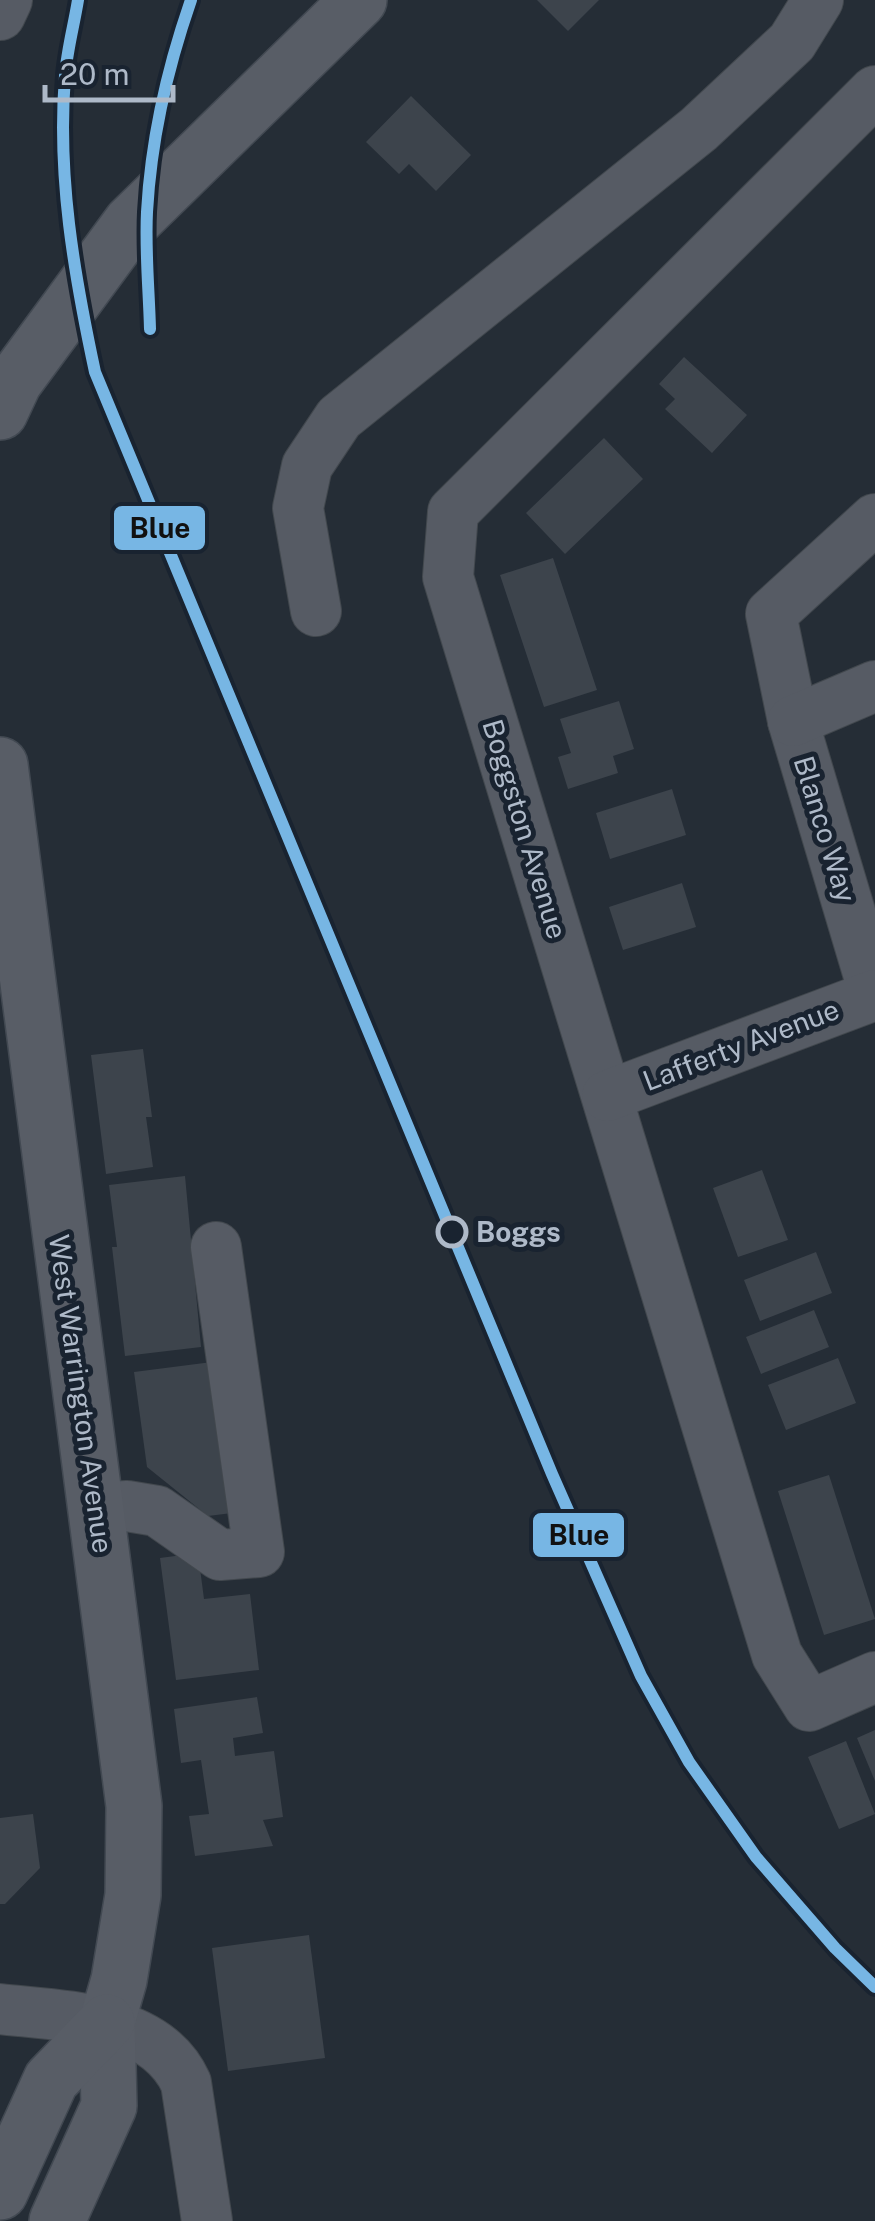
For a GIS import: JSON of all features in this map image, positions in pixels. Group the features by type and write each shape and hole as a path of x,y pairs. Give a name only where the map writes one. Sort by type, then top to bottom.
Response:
{"main road":[{"path":"0,412 14,382 131,222 359,0"},
{"name":"West Warrington Avenue","path":"0,765 18,1048 97,1508 134,1806 130,1923 107,2022 109,2106 57,2221"},
{"path":"0,2192 51,2080 107,2022"}],"street":[{"path":"0,15 7,0"},
{"path":"316,611 298,508 307,466 339,418 699,129 792,42 818,0"},
{"name":"Boggston Avenue","path":"875,91 452,512 448,578 777,1655 809,1706 875,1677"},
{"name":"Blanco Way","path":"875,519 771,614 793,721 875,995"},
{"path":"793,721 875,686"},
{"name":"Lafferty Avenue","path":"606,1096 875,995"},
{"path":"97,1508 126,1506 157,1511 220,1554 259,1552 216,1246"},
{"path":"0,2009 107,2022 161,2050 177,2064 186,2083 206,2221"}],"building":[{"path":"537,0 599,0 568,31"},
{"path":"411,96 471,155 436,191 409,164 399,174 366,142"},
{"path":"684,357 747,415 712,453 665,409 675,399 659,384"},
{"path":"604,438 643,479 565,554 526,513"},
{"path":"553,558 597,690 544,707 500,575"},
{"path":"619,701 634,749 613,756 618,773 568,789 558,757 571,753 560,719"},
{"path":"672,789 686,835 610,859 596,813"},
{"path":"682,883 696,927 623,950 609,907"},
{"path":"143,1049 152,1117 146,1117 153,1167 106,1174 91,1055"},
{"path":"762,1170 788,1240 738,1257 713,1188"},
{"path":"185,1176 201,1347 125,1356 109,1185"},
{"path":"816,1252 832,1293 760,1321 744,1280"},
{"path":"814,1310 829,1347 761,1374 746,1337"},
{"path":"838,1358 856,1403 786,1430 768,1385"},
{"path":"212,1362 232,1513 208,1516 147,1467 134,1372"},
{"path":"829,1475 875,1619 824,1635 778,1491"},
{"path":"198,1553 204,1599 250,1594 259,1670 176,1680 160,1558"},
{"path":"257,1697 263,1733 233,1738 235,1756 274,1751 283,1817 263,1820 273,1846 195,1856 189,1816 209,1814 201,1760 181,1763 174,1709"},
{"path":"875,1730 875,1781 857,1738"},
{"path":"846,1741 875,1814 839,1829 808,1757"},
{"path":"33,1814 40,1868 5,1904 0,1904 0,1818"},
{"path":"309,1935 325,2058 228,2071 212,1948"}],"transit line":[{"name":"Blue","path":"78,0 65,76 63,151 74,262 95,372 552,1474 641,1676 689,1762 756,1857 835,1948 875,1987"},
{"name":"Blue","path":"150,329 147,227 152,158 168,78 191,0"}],"place":[{"name":"Boggs","path":"452,1232"}]}
